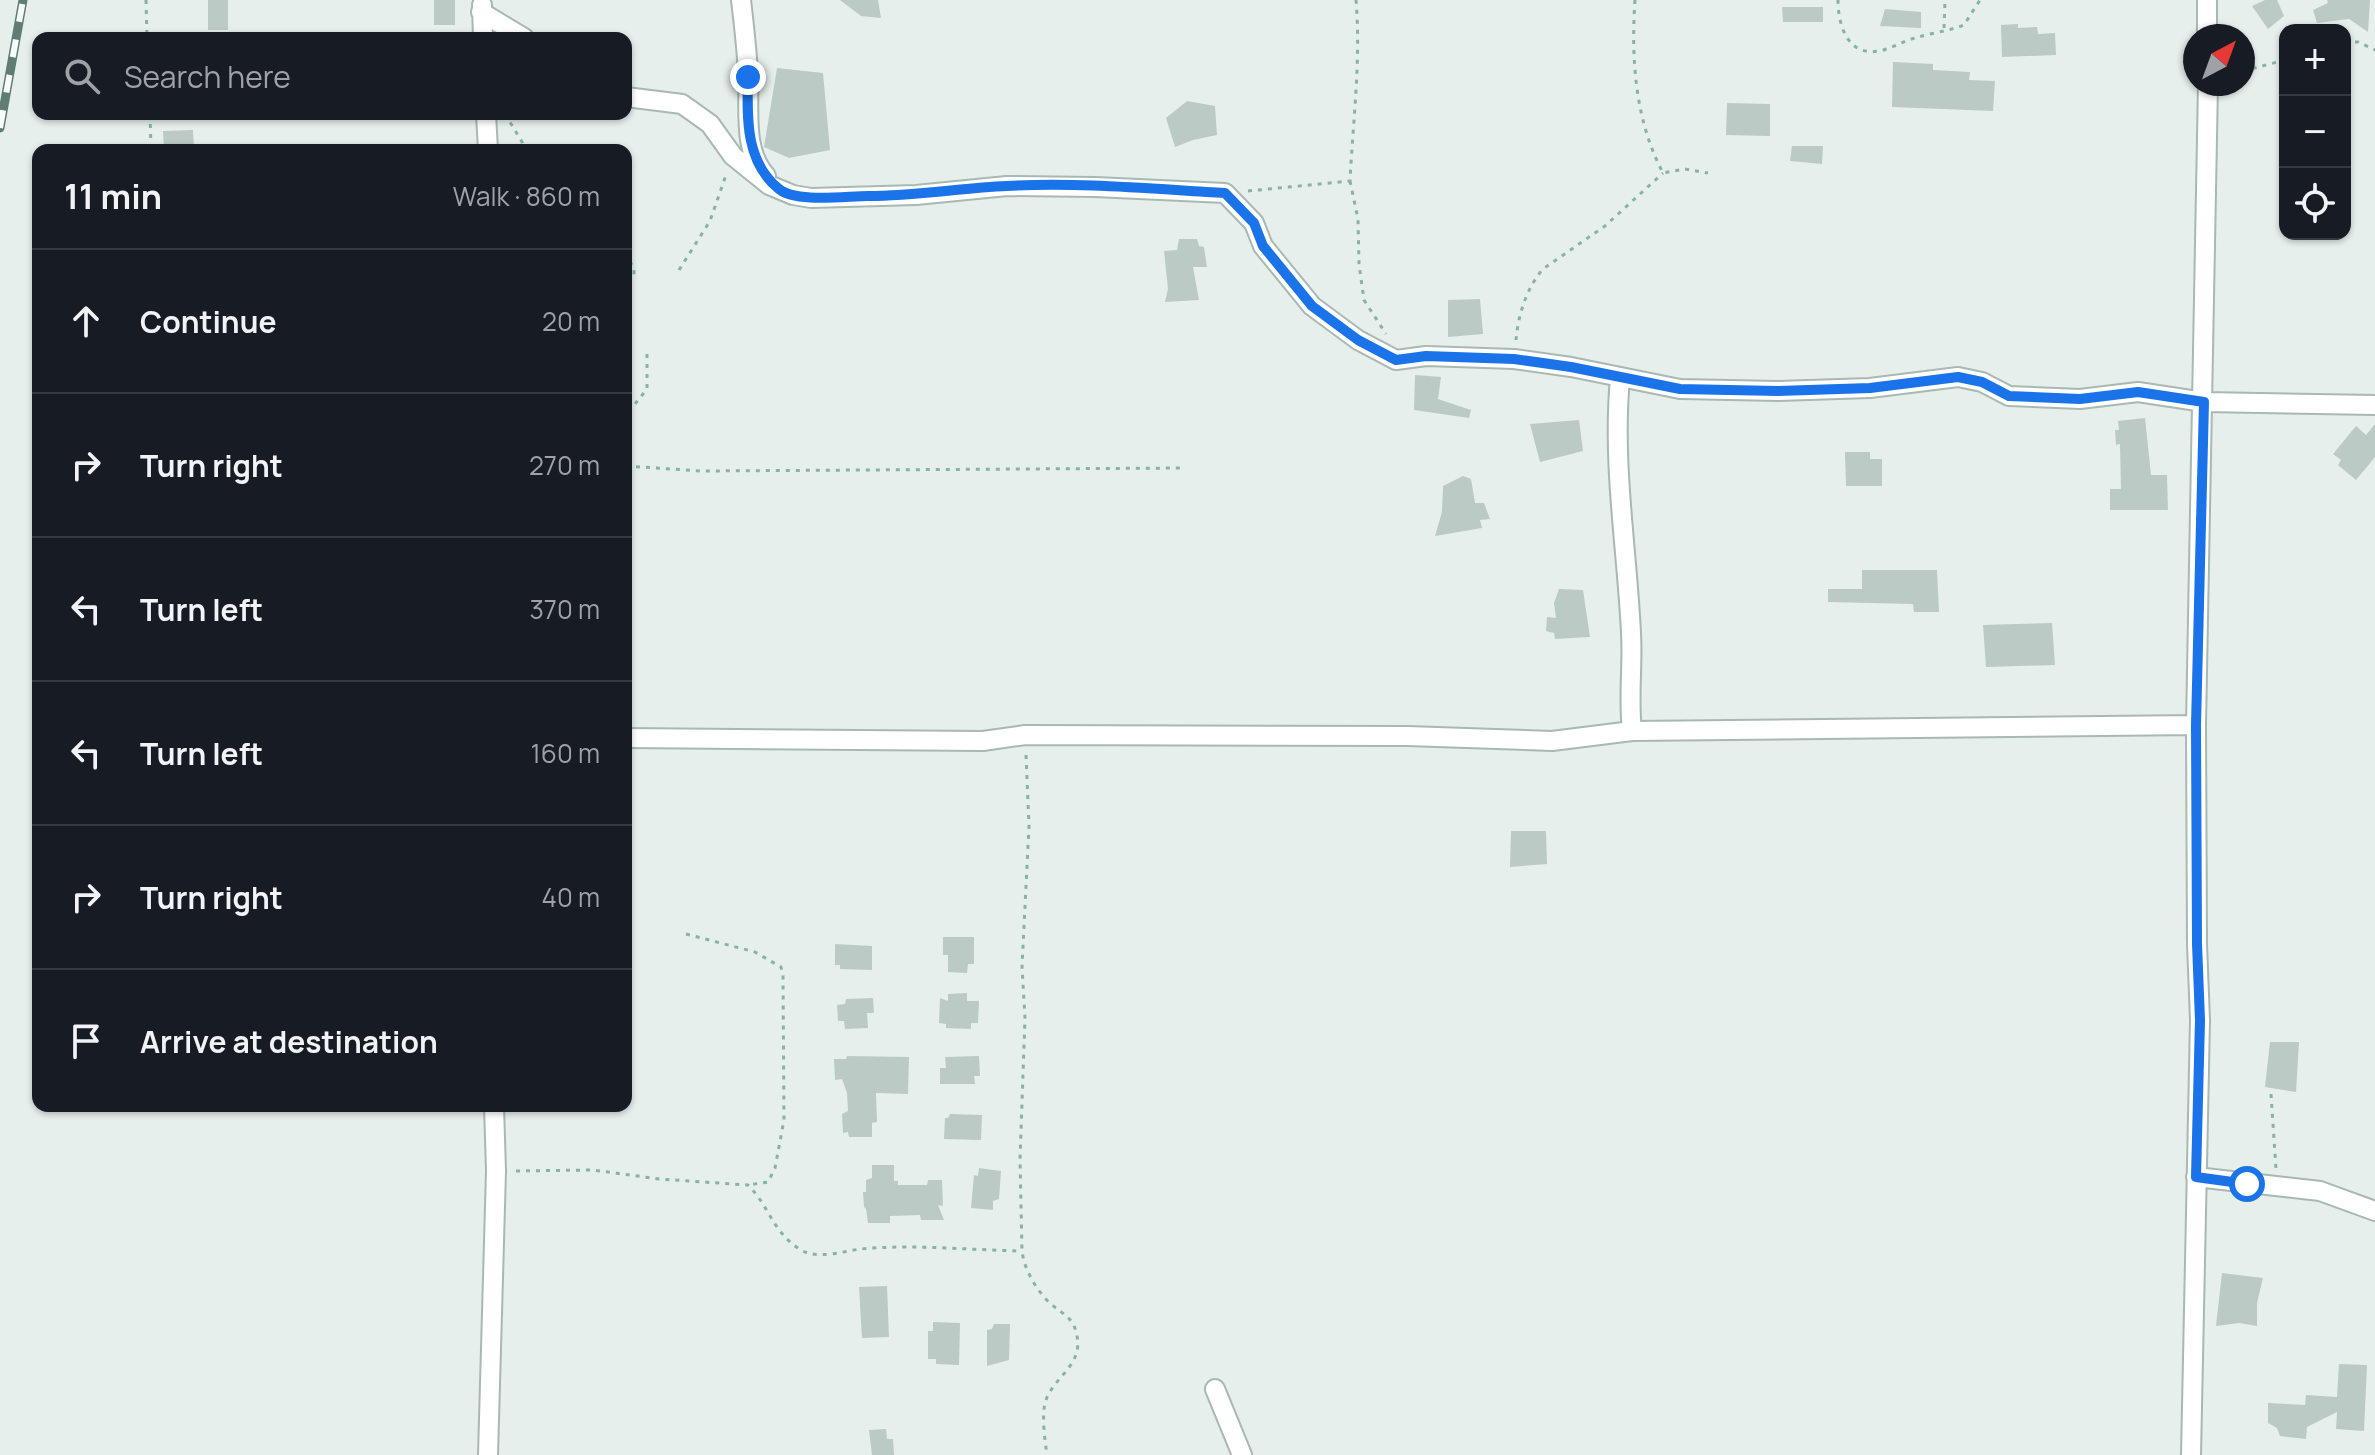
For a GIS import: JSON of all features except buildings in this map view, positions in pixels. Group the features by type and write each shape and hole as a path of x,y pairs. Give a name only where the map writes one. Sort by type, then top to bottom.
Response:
{"street":[{"path":"741,0 748,77 748,128 759,168 781,192"},
{"path":"2207,0 2207,24"},
{"path":"482,6 483,32"},
{"path":"482,6 516,32"},
{"path":"2191,1455 2200,1020 2196,725 2208,96"},
{"path":"632,98 682,104 710,124 733,156 781,192 811,198 1007,186 1225,193 1254,223 1263,246 1312,306 1358,340 1396,360 1426,356 1514,359 1680,389 1778,391 1870,388 1958,377 1982,382 2009,396 2080,399 2138,392 2204,402 2375,405"},
{"path":"486,120 488,144"},
{"path":"710,124 748,128"},
{"path":"1620,378 1616,422 1631,634 1629,704 1632,731"},
{"path":"632,738 983,741 1025,735 1391,735 1552,741 1632,731 2196,725"},
{"path":"488,1455 496,1171 494,1112"},
{"path":"2196,1177 2320,1191 2375,1211"},
{"path":"1215,1389 1242,1455"}],"path":[{"path":"146,0 147,32"},
{"path":"1356,0 1359,42 1350,181 1358,219 1359,264 1364,300 1385,331 1396,360"},
{"path":"1635,0 1633,57 1643,121 1663,173"},
{"path":"1838,0 1838,17 1848,39 1863,49 1879,51 1967,23 1980,0"},
{"path":"1943,30 1945,0"},
{"path":"2351,42 2375,50"},
{"path":"2255,68 2279,62"},
{"path":"150,120 151,144"},
{"path":"509,120 523,144"},
{"path":"679,270 710,221 733,156"},
{"path":"1514,359 1516,332 1523,305 1535,278 1543,269 1605,226 1663,173 1685,169 1708,173"},
{"path":"1225,193 1350,181"},
{"path":"632,405 647,389 647,353"},
{"path":"632,466 701,471 1180,468"},
{"path":"1025,735 1029,826 1022,967 1025,1018 1020,1159 1022,1251 1023,1261 1039,1291 1071,1318 1078,1338 1076,1356 1045,1400 1047,1455"},
{"path":"496,1171 593,1170 659,1179 748,1185 768,1182 775,1168 784,1120 781,967 755,952 686,934"},
{"path":"2271,1094 2279,1185"},
{"path":"748,1185 759,1196 775,1228 804,1252 817,1255 889,1246 1022,1251"}],"railway":[{"path":"0,128 23,0"}],"route":[{"path":"748,77 748,128 754,154 759,168 781,192 811,198 916,195 1007,186 1061,186 1225,193 1254,223 1263,246 1312,306 1371,349 1396,360 1426,356 1514,359 1680,389 1778,391 1870,388 1958,377 1982,382 2009,396 2080,399 2138,392 2204,402 2196,725 2200,1020 2196,1177 2247,1184"}]}
